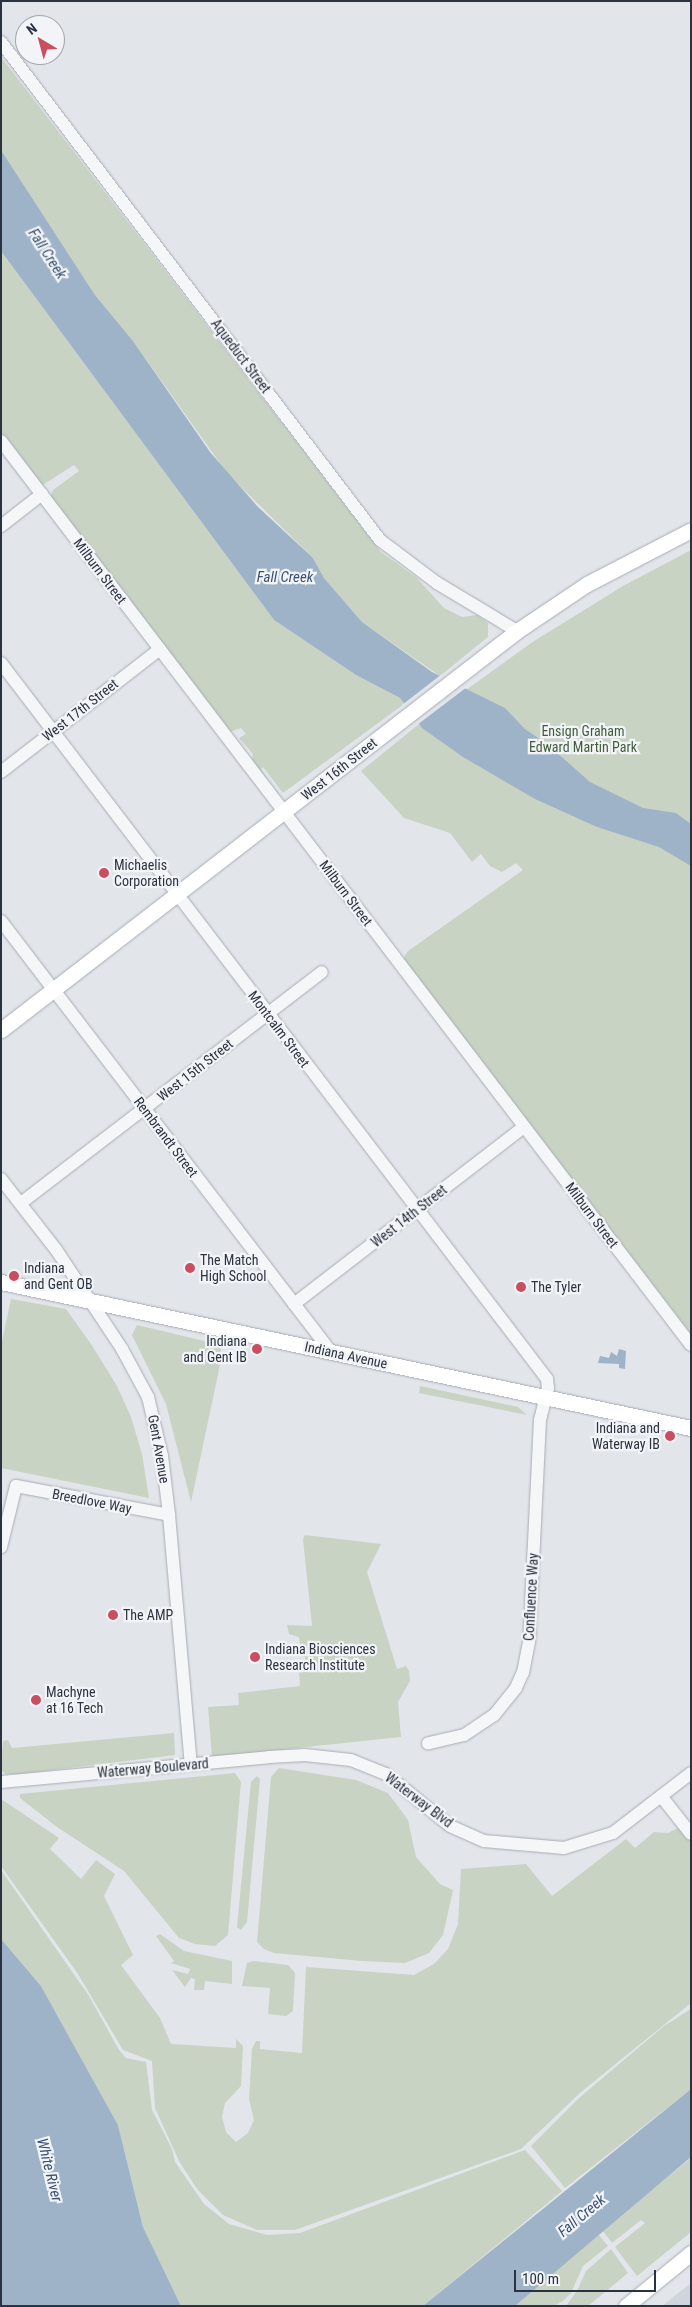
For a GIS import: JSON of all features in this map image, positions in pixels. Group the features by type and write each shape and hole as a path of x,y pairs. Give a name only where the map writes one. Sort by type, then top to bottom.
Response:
{"main road":[{"name":"West 16th Street","path":"1,1030 516,632 599,578 691,530"},
{"name":"Indiana Avenue","path":"1,1282 691,1428"},
{"path":"626,2306 691,2254"}],"street":[{"name":"Aqueduct Street","path":"1,42 380,540 430,578 516,632"},
{"name":"Milburn Street","path":"1,441 691,1345"},
{"path":"1,526 42,494"},
{"name":"West 17th Street","path":"1,772 160,649"},
{"name":"Montcalm Street","path":"1,663 547,1380 546,1397"},
{"name":"Rembrandt Street","path":"1,921 331,1352"},
{"name":"West 15th Street","path":"21,1204 322,972"},
{"name":"West 14th Street","path":"294,1304 524,1127"},
{"name":"Gent Avenue","path":"1,1179 89,1300 137,1374 148,1397 162,1456 169,1515 191,1764"},
{"name":"Confluence Way","path":"428,1743 464,1735 494,1716 516,1688 523,1672 529,1642 540,1420 546,1397"},
{"name":"Breedlove Way","path":"1,1547 16,1486 169,1515"},
{"name":"Waterway Boulevard","path":"1,1782 305,1755"},
{"name":"Waterway Blvd","path":"305,1755 351,1760 386,1774 450,1826 484,1841 528,1847 564,1848 613,1833 691,1774"},
{"path":"661,1796 691,1834"}],"shaded area":[{"path":"691,2283 691,2306 662,2306"}],"green space":[{"path":"1,57 381,552 417,578 444,608 462,617 477,615 488,623 488,637 440,676 362,622 324,578 313,558 227,473 133,341 95,295 1,150"},
{"path":"1,251 274,620 356,675 400,698 404,704 283,793 263,767 261,769 277,795 252,763 253,754 239,738 246,734 241,728 229,732 50,497 53,490 79,471 74,465 41,486 1,434"},
{"name":"Ensign Graham Edward Martin Park","path":"691,550 691,1334 403,959 408,951 523,870 516,863 502,872 490,866 481,854 472,862 450,833 404,818 361,771 419,724 531,643 623,586"},
{"path":"11,1299 66,1309 91,1344 117,1386 131,1417 142,1454 149,1498 1,1468 1,1346"},
{"path":"137,1325 221,1345 220,1365 191,1502 166,1404 132,1335"},
{"path":"420,1386 518,1407 527,1415 419,1393"},
{"path":"305,1535 381,1544 367,1572 397,1669 406,1666 409,1671 410,1681 398,1702 401,1737 212,1757 208,1707 239,1705 238,1693 300,1686 299,1668 306,1667 304,1645 300,1645 299,1637 289,1634 287,1625 312,1626 303,1539"},
{"path":"174,1733 175,1755 20,1774 6,1774 1,1770 3,1741 8,1740 12,1748"},
{"path":"279,1768 356,1780 388,1793 408,1820 416,1857 440,1884 453,1890 443,1935 429,1953 405,1963 362,1961 274,1953 264,1949 257,1942 271,1777"},
{"path":"235,1773 241,1782 228,1935 215,1946 195,1944 179,1938 124,1871 57,1827 20,1798 20,1794"},
{"path":"257,1776 260,1779 247,1922 241,1930 237,1927 251,1782"},
{"path":"1,1799 59,1838 50,1849 81,1879 96,1860 115,1874 104,1896 133,1955 121,1965 160,2018 171,2044 236,2048 236,2039 243,2046 241,2086 225,2103 222,2117 226,2132 236,2142 248,2133 254,2120 249,2099 252,2049 256,2041 260,2041 260,2049 302,2053 306,1967 414,1975 434,1964 448,1949 458,1924 461,1869 526,1864 552,1896 626,1839 635,1848 654,1832 668,1833 691,1821 691,2003 581,2092 521,2149 295,2230 257,2230 223,2215 197,2189 179,2161 155,2108 152,2061 123,2050 78,1974 1,1866"},
{"path":"1,1870 89,1996 119,2050 126,2058 146,2062 152,2110 172,2149 175,2162 204,2204 229,2224 267,2235 300,2233 525,2150 562,2191 423,2306 181,2306 143,2227 118,2125 41,1986 1,1939"},
{"path":"160,1934 184,1951 232,1961 232,1984 205,1981 204,1990 194,1990 195,1979 191,1978 185,1987 172,1970 188,1974 190,1969 171,1963 174,1961 156,1936"},
{"path":"253,1961 288,1965 295,1973 293,2011 286,2016 268,2014 270,1988 242,1986 247,1963"},
{"path":"691,2009 691,2089 565,2188 531,2146 579,2098 664,2026"},
{"path":"691,2158 691,2232 637,2276 615,2247 645,2223 641,2220 612,2243 602,2230"},
{"path":"598,2234 608,2246 583,2266 571,2293 563,2301 554,2306 515,2306"},
{"path":"611,2249 628,2273 588,2306 566,2306 577,2291 586,2271"}],"water":[{"name":"Fall Creek","path":"1,150 95,295 133,341 210,452 257,506 313,558 324,578 362,622 432,672 505,708 525,729 547,744 590,782 643,808 676,813 691,824 691,866 659,847 597,827 535,799 463,757 422,728 400,698 356,675 274,620 1,251"},
{"path":"619,1349 626,1351 625,1369 619,1368 619,1364 598,1363 600,1356 609,1358 611,1352 617,1356"},
{"name":"White River","path":"1,1939 41,1986 118,2125 143,2227 181,2306 1,2306"},
{"name":"Fall Creek","path":"691,2089 691,2157 515,2306 423,2306"}],"pier":[{"path":"442,674 467,687 417,725 402,705"}],"place":[{"name":"Michaelis Corporation","path":"104,873"},
{"name":"The Match High School","path":"190,1268"},
{"name":"Indiana and Gent OB","path":"14,1276"},
{"name":"The Tyler","path":"521,1287"},
{"name":"Indiana and Gent IB","path":"257,1349"},
{"name":"Indiana and Waterway IB","path":"670,1436"},
{"name":"The AMP","path":"113,1615"},
{"name":"Indiana Biosciences Research Institute","path":"255,1657"},
{"name":"Machyne at 16 Tech","path":"36,1700"}]}
